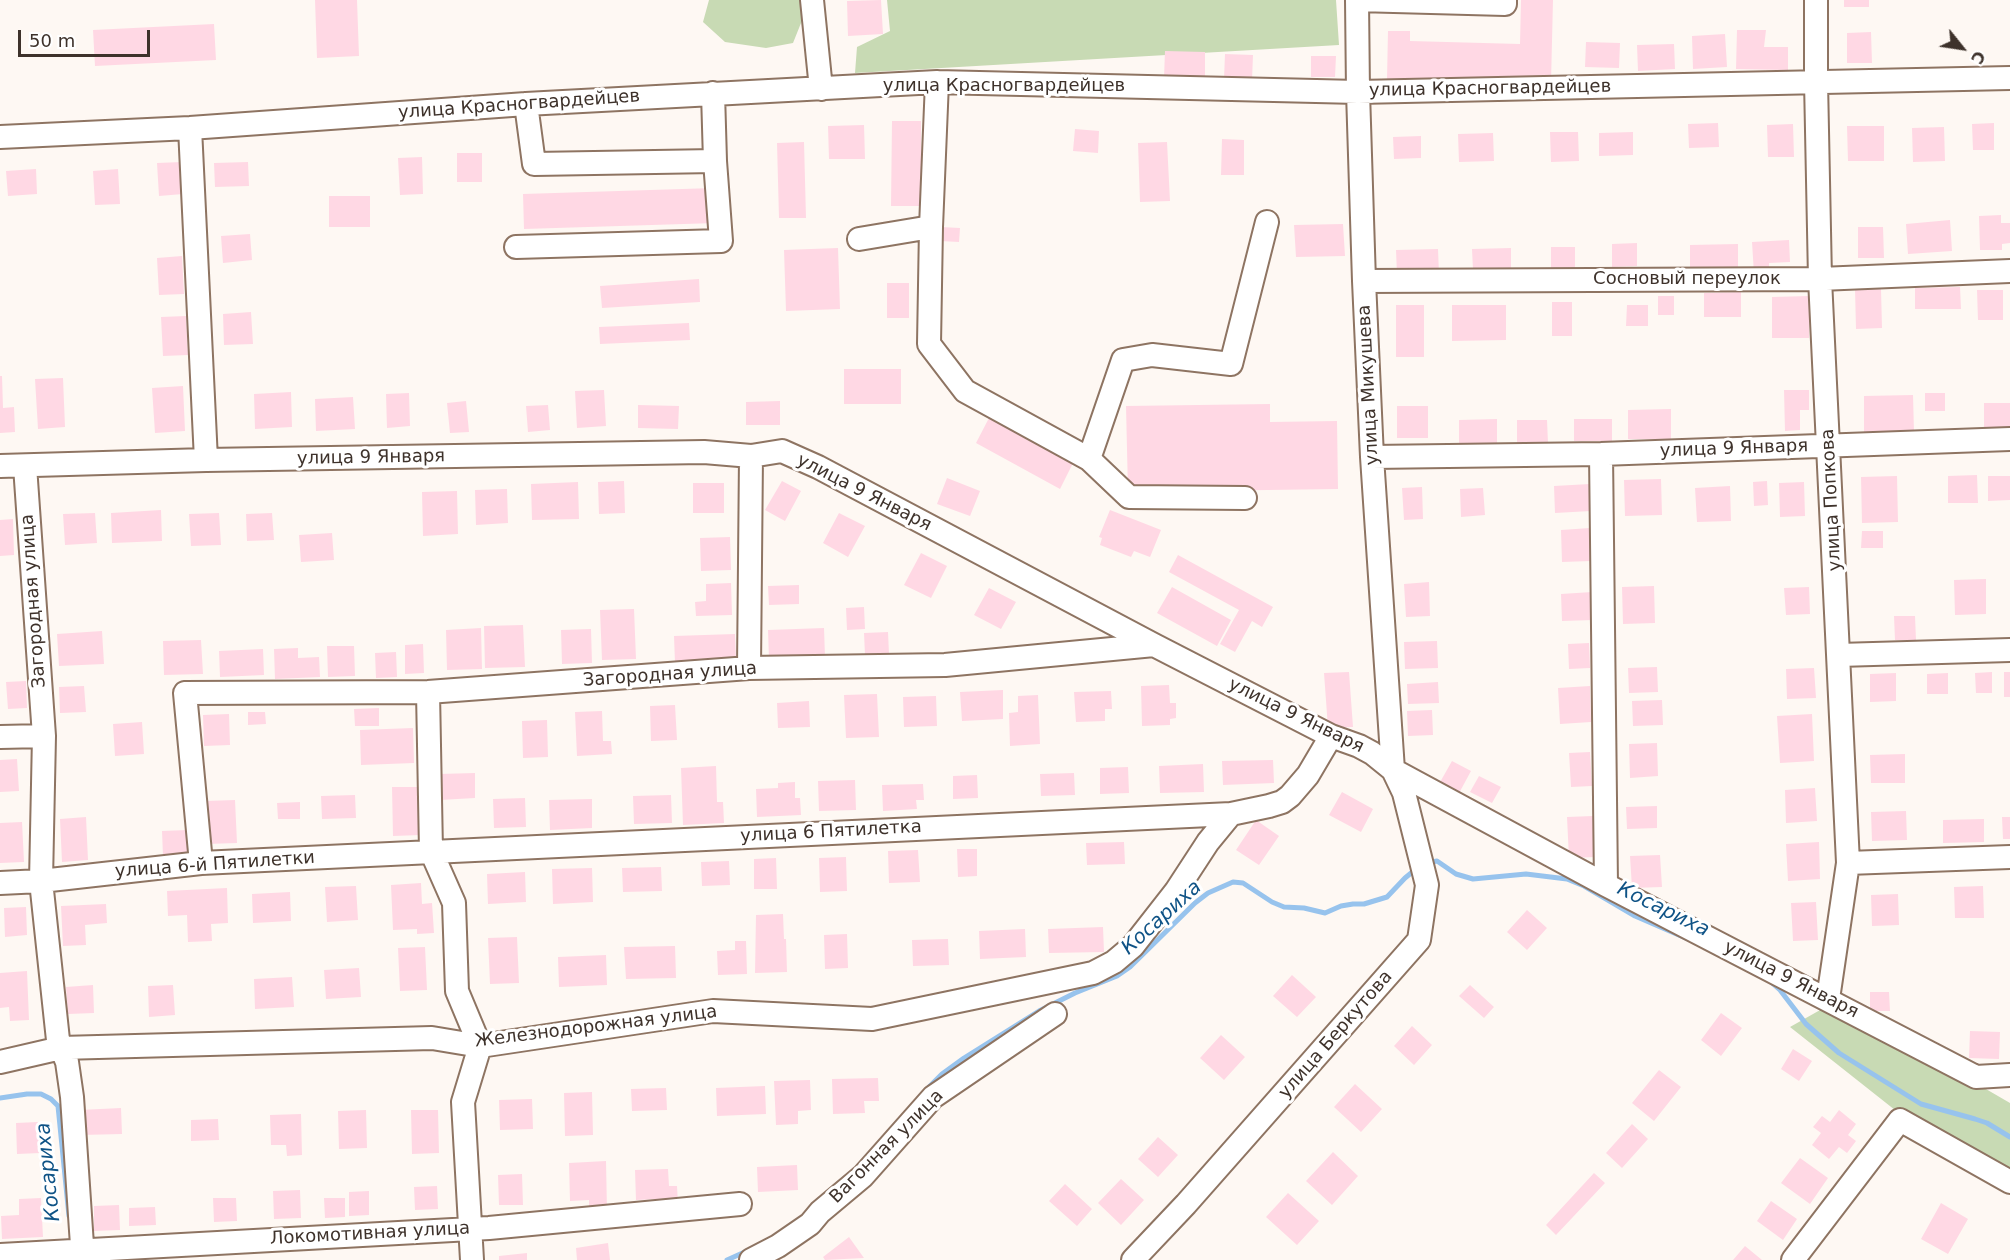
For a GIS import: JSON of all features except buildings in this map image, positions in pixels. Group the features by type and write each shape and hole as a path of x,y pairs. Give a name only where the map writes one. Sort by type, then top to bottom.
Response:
{"street":[{"path":"812,0 821,89"},
{"path":"1357,0 1505,4 1505,0"},
{"name":"улица Микушева","path":"1357,0 1364,281 1372,457 1393,770"},
{"name":"улица Попкова","path":"1816,0 1820,279 1848,863 1828,999"},
{"name":"улица Красногвардейцев","path":"0,136 190,128 526,104 937,82 1358,92 2010,78"},
{"path":"937,82 929,344 965,391 1089,459 1129,497 1245,498"},
{"path":"516,248 721,242 712,93"},
{"path":"526,104 534,164 715,161"},
{"path":"190,128 206,460"},
{"path":"1089,459 1124,360 1152,355 1231,364 1267,222"},
{"path":"859,239 931,227"},
{"name":"Сосновый переулок","path":"1364,281 1820,279 2010,270"},
{"name":"улица 9 Января","path":"1372,457 1601,454 2010,439"},
{"name":"улица 9 Января","path":"0,466 206,460 704,452 751,456 782,452 818,467 1331,736 1359,746 1393,770 1605,885 1976,1077 2010,1075"},
{"path":"1601,454 1605,885"},
{"path":"749,668 751,456"},
{"name":"Загородная улица","path":"25,466 44,736 41,881 58,1040 67,1062 72,1097 83,1255"},
{"name":"Загородная улица","path":"201,863 185,693 428,692 749,668 945,665 1154,645"},
{"path":"1839,655 2010,650"},
{"path":"428,692 431,851 454,903 457,991 480,1046 463,1102 472,1260"},
{"path":"0,737 44,736"},
{"path":"1231,814 1269,806 1282,802 1290,796 1308,775 1331,736"},
{"name":"улица Беркутова","path":"1133,1260 1186,1204 1419,940 1427,885 1404,793 1393,770"},
{"name":"улица 6 Пятилетка","path":"431,851 1231,814"},
{"name":"Железнодорожная улица","path":"0,1062 61,1048 432,1038 480,1046 713,1011 872,1019 1093,973 1114,962 1133,946 1231,814"},
{"name":"улица 6-й Пятилетки","path":"0,883 41,881 201,863 431,851"},
{"path":"1848,863 2010,857"},
{"name":"Вагонная улица","path":"751,1260 778,1246 810,1224 820,1212 863,1176 933,1097 1055,1014"},
{"path":"1792,1260 1900,1119 2010,1182"},
{"name":"Локомотивная улица","path":"0,1255 83,1255 469,1229 740,1204"}],"green space":[{"path":"709,0 801,0 803,18 793,43 766,48 725,42 703,22"},
{"path":"887,0 1336,0 1339,45 855,73 857,47 890,31"},
{"path":"1829,1005 1948,1067 2010,1103 2010,1185 1900,1114 1790,1027"}],"waterway":[{"name":"Косариха","path":"1427,863 1437,861 1456,874 1473,879 1526,874 1567,879 1584,886 1635,916 1688,939"},
{"name":"Косариха","path":"929,1087 964,1058 1039,1011 1117,976 1130,967 1208,893 1233,882 1243,883 1284,907 1304,908 1325,913 1341,906 1364,904 1387,897 1416,869"},
{"name":"Косариха","path":"1771,982 1806,1024 1839,1053 1921,1104 1987,1123 2010,1137"},
{"name":"Косариха","path":"0,1098 41,1094 58,1106 69,1216"},
{"name":"Косариха","path":"727,1260 747,1251"}]}
